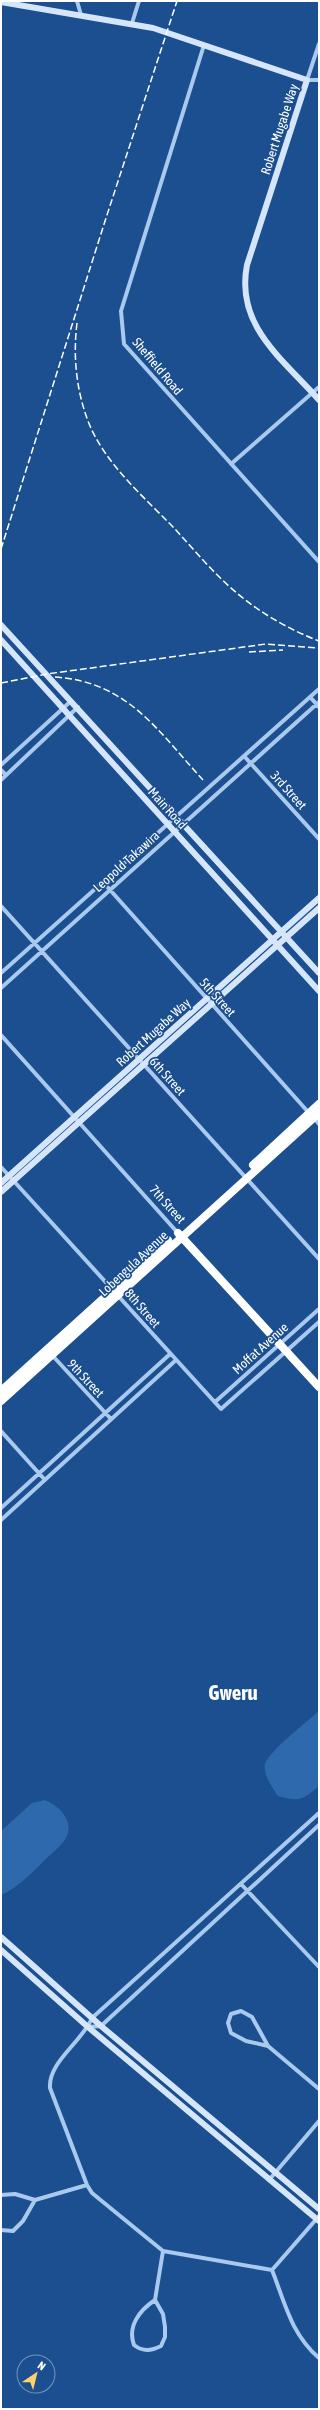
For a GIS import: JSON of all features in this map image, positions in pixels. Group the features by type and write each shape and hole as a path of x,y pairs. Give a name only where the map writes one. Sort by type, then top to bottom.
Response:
{"highway":[{"name":"Lobengula Avenue","path":"1,1391 49,1352 244,1176 315,1117 319,1104"},
{"name":"7th Street","path":"179,1234 319,1387"},
{"name":"Lobengula Avenue","path":"1,1401 49,1352"}],"main road":[{"name":"Robert Mugabe Way","path":"1,2 24,4 132,23 204,45 307,80 247,265 245,288 251,316 259,334 319,400"},
{"name":"Main Road","path":"1,625 72,700 319,973"},
{"name":"Main Road","path":"1,640 64,707 174,832 319,991"},
{"path":"114,763 122,757"},
{"name":"Robert Mugabe Way","path":"1,1183 11,1178 80,1124 142,1062 319,898"},
{"name":"Robert Mugabe Way","path":"208,1001 278,946 319,908"},
{"name":"Robert Mugabe Way","path":"1,1192 11,1178 75,1117 142,1062"},
{"path":"1,1937 101,2026 319,2209"},
{"path":"1,1950 88,2027 269,2180 318,2218"}],"street":[{"path":"77,1 81,15"},
{"path":"132,23 138,1"},
{"path":"319,44 307,80 319,80"},
{"name":"Sheffield Road","path":"204,45 121,311 124,344 319,562"},
{"path":"231,464 319,387"},
{"name":"Leopold Takawira","path":"1,973 167,823 319,689"},
{"path":"310,697 318,705"},
{"path":"1,765 72,700"},
{"name":"Leopold Takawira","path":"1,988 250,763 318,705"},
{"path":"1,780 78,707"},
{"name":"3rd Street","path":"244,756 319,839"},
{"path":"1,770 6,775"},
{"name":"5th Street","path":"103,882 208,1001 315,1117"},
{"name":"6th Street","path":"1,906 319,1259"},
{"name":"7th Street","path":"1,1035 179,1234"},
{"name":"8th Street","path":"1,1167 221,1409"},
{"name":"Moffat Avenue","path":"215,1402 319,1309"},
{"name":"Moffat Avenue","path":"221,1409 319,1322"},
{"name":"9th Street","path":"49,1352 111,1419"},
{"path":"1,1508 106,1414 170,1354"},
{"path":"1,1520 176,1360"},
{"path":"1,1431 45,1480"},
{"path":"73,1443 79,1449"},
{"path":"272,2270 163,2251 103,2204 87,2185 50,2088 49,2078 53,2069 88,2027 92,2018 319,1813"},
{"path":"88,2027 101,2026 247,1890 319,1826 312,1820"},
{"path":"241,1884 319,1967"},
{"path":"169,1948 176,1956"},
{"path":"268,2046 246,2041 231,2033 228,2022 231,2014 241,2011 252,2017 268,2046 319,2089"},
{"path":"269,2180 319,2121"},
{"path":"1,2195 15,2194 35,2200 87,2185"},
{"path":"1,2230 13,2232 18,2228 35,2200"},
{"path":"272,2270 318,2218"},
{"path":"155,2300 163,2314 165,2337 161,2346 152,2350 143,2350 134,2345 132,2332 139,2315 155,2300 163,2251"},
{"path":"272,2270 298,2336 305,2346 319,2358"}],"shaded area":[{"path":"319,1711 319,1786 304,1797 296,1799 278,1796 267,1777 265,1772 265,1764 273,1752 281,1744"},
{"path":"45,1800 56,1806 65,1816 69,1828 68,1834 59,1847 26,1878 17,1886 1,1895 1,1831 32,1803"}],"railway":[{"path":"1,549 106,218 177,1"},
{"path":"77,323 75,348 76,372 84,409 95,436 114,465 213,571 238,594 277,621 297,632 319,641"},
{"path":"1,683 47,674 266,644 319,648"},
{"path":"249,652 283,650"},
{"path":"55,677 80,681 102,688 122,699 155,727 203,780"}],"district":[{"name":"Gweru","path":"233,1693"}]}
